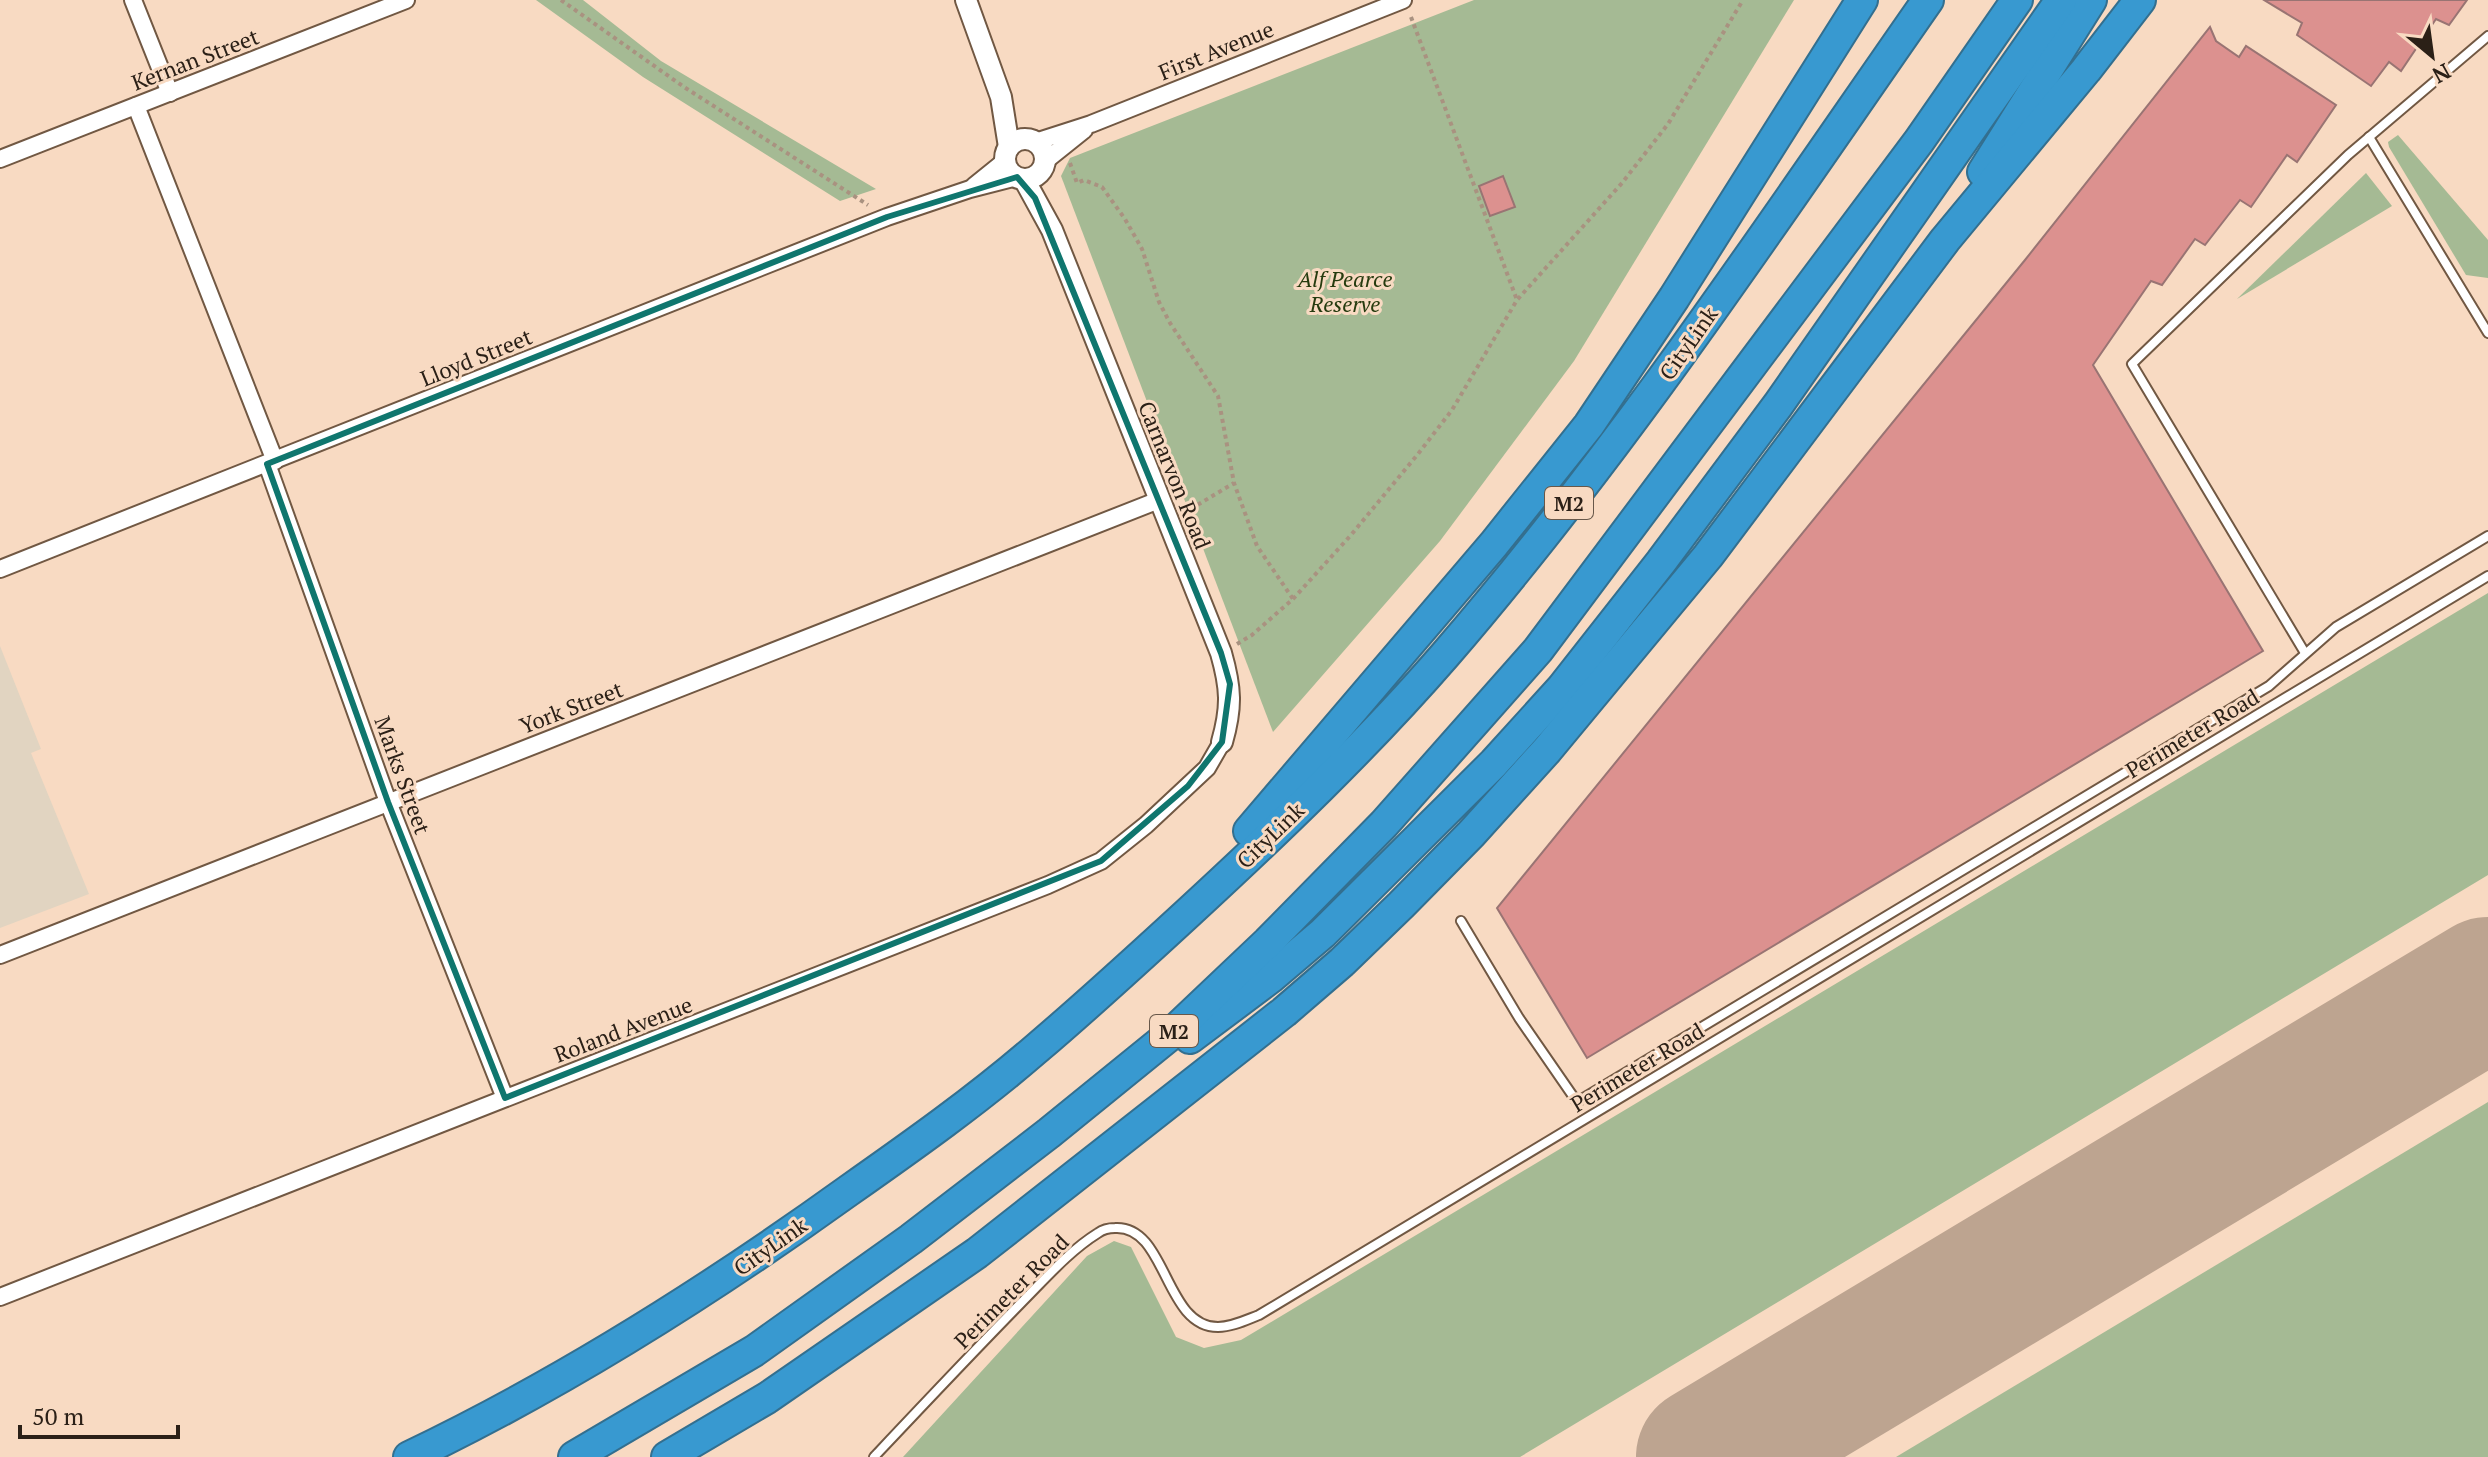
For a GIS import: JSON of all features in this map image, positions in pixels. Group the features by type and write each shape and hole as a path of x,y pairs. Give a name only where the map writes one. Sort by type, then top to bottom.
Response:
{"highway":[{"path":"1146,951 1475,567 1589,425 1674,298 1862,0"},
{"name":"CityLink","path":"409,1457 554,1382 754,1259 1032,1052 1252,854 1442,658 1534,548 1634,420 1928,0"},
{"name":"M2","path":"574,1457 754,1351 911,1239 1171,1034 1268,942 1384,824 1538,650 1919,141 2017,0"},
{"path":"1049,1133 1204,1029 1323,933 1494,763 1562,688 1778,405 2061,0"},
{"path":"1945,240 1996,147 2091,0"},
{"path":"667,1457 767,1398 977,1253 1229,1057 1342,962 1471,834 1547,750 1708,556 1945,240 2140,0"}],"street":[{"path":"133,0 170,93"},
{"name":"Kernan Street","path":"0,159 406,0"},
{"name":"Carnarvon Road","path":"966,0 1052,230 1221,653 1230,684 1230,714 1222,742"},
{"name":"First Avenue","path":"1025,160 1091,124 1406,7"},
{"name":"Marks Street","path":"136,106 271,462 388,802 505,1098"},
{"name":"First Avenue","path":"1025,160 1064,146 1091,124"},
{"name":"Lloyd Street","path":"0,569 887,217 970,189 1025,160"},
{"name":"York Street","path":"0,955 1159,500"},
{"name":"Roland Avenue","path":"0,1297 1048,885 1101,861 1146,825 1207,768 1222,742"}],"lane":[{"path":"2305,653 2132,364 2245,252 2369,137 2488,36"},
{"path":"2369,137 2488,333"},
{"path":"2479,317 2488,312"},
{"path":"1461,921 1519,1018 1577,1102 2269,686 2336,627 2488,536"},
{"name":"Perimeter Road","path":"874,1457 1047,1277 1101,1231 1115,1228 1138,1234 1183,1306 1192,1318 1203,1324 1218,1327 1232,1325 1259,1315 2488,576"}],"path":[{"path":"561,0 684,87 887,217"},
{"path":"1221,653 1252,635 1293,599 1351,535 1452,410 1517,300 1622,183 1668,124 1743,0"},
{"path":"1406,7 1517,300"},
{"path":"1064,146 1077,183 1084,180 1102,187 1125,219 1142,249 1159,302 1170,323 1218,396 1234,483 1257,546 1293,599"},
{"path":"1168,523 1234,483"}],"highlighted area":[{"path":"1017,177 1035,198 1221,653 1230,684 1222,742 1188,786 1101,861 505,1098 388,802 267,464 887,217"}],"shaded area":[{"path":"0,646 41,749 31,753 89,894 0,928"}],"green space":[{"path":"536,0 583,0 661,61 876,189 840,201 643,77"},
{"name":"Alf Pearce Reserve","path":"1474,0 1794,0 1574,361 1440,541 1273,732 1061,176 1070,158"},
{"path":"2398,135 2488,240 2488,278 2466,275 2389,147 2388,142"},
{"path":"2366,173 2392,206 2237,299"},
{"path":"2488,593 2488,875 1520,1457 903,1457 1087,1256 1114,1241 1131,1247 1176,1337 1204,1348 1241,1340"},
{"path":"2488,1102 2488,1457 1896,1457"}],"building":[{"path":"2264,0 2467,0 2449,25 2436,19 2401,71 2389,62 2371,86 2297,35 2302,23"},
{"path":"2210,27 2216,41 2239,57 2246,46 2336,105 2297,162 2287,155 2251,207 2240,200 2205,245 2195,239 2162,285 2151,281 2093,365 2263,651 1587,1058 1497,908 2025,260"},
{"path":"1503,176 1515,207 1490,216 1479,186"}],"runway":[{"path":"1707,1457 2488,988"}]}
